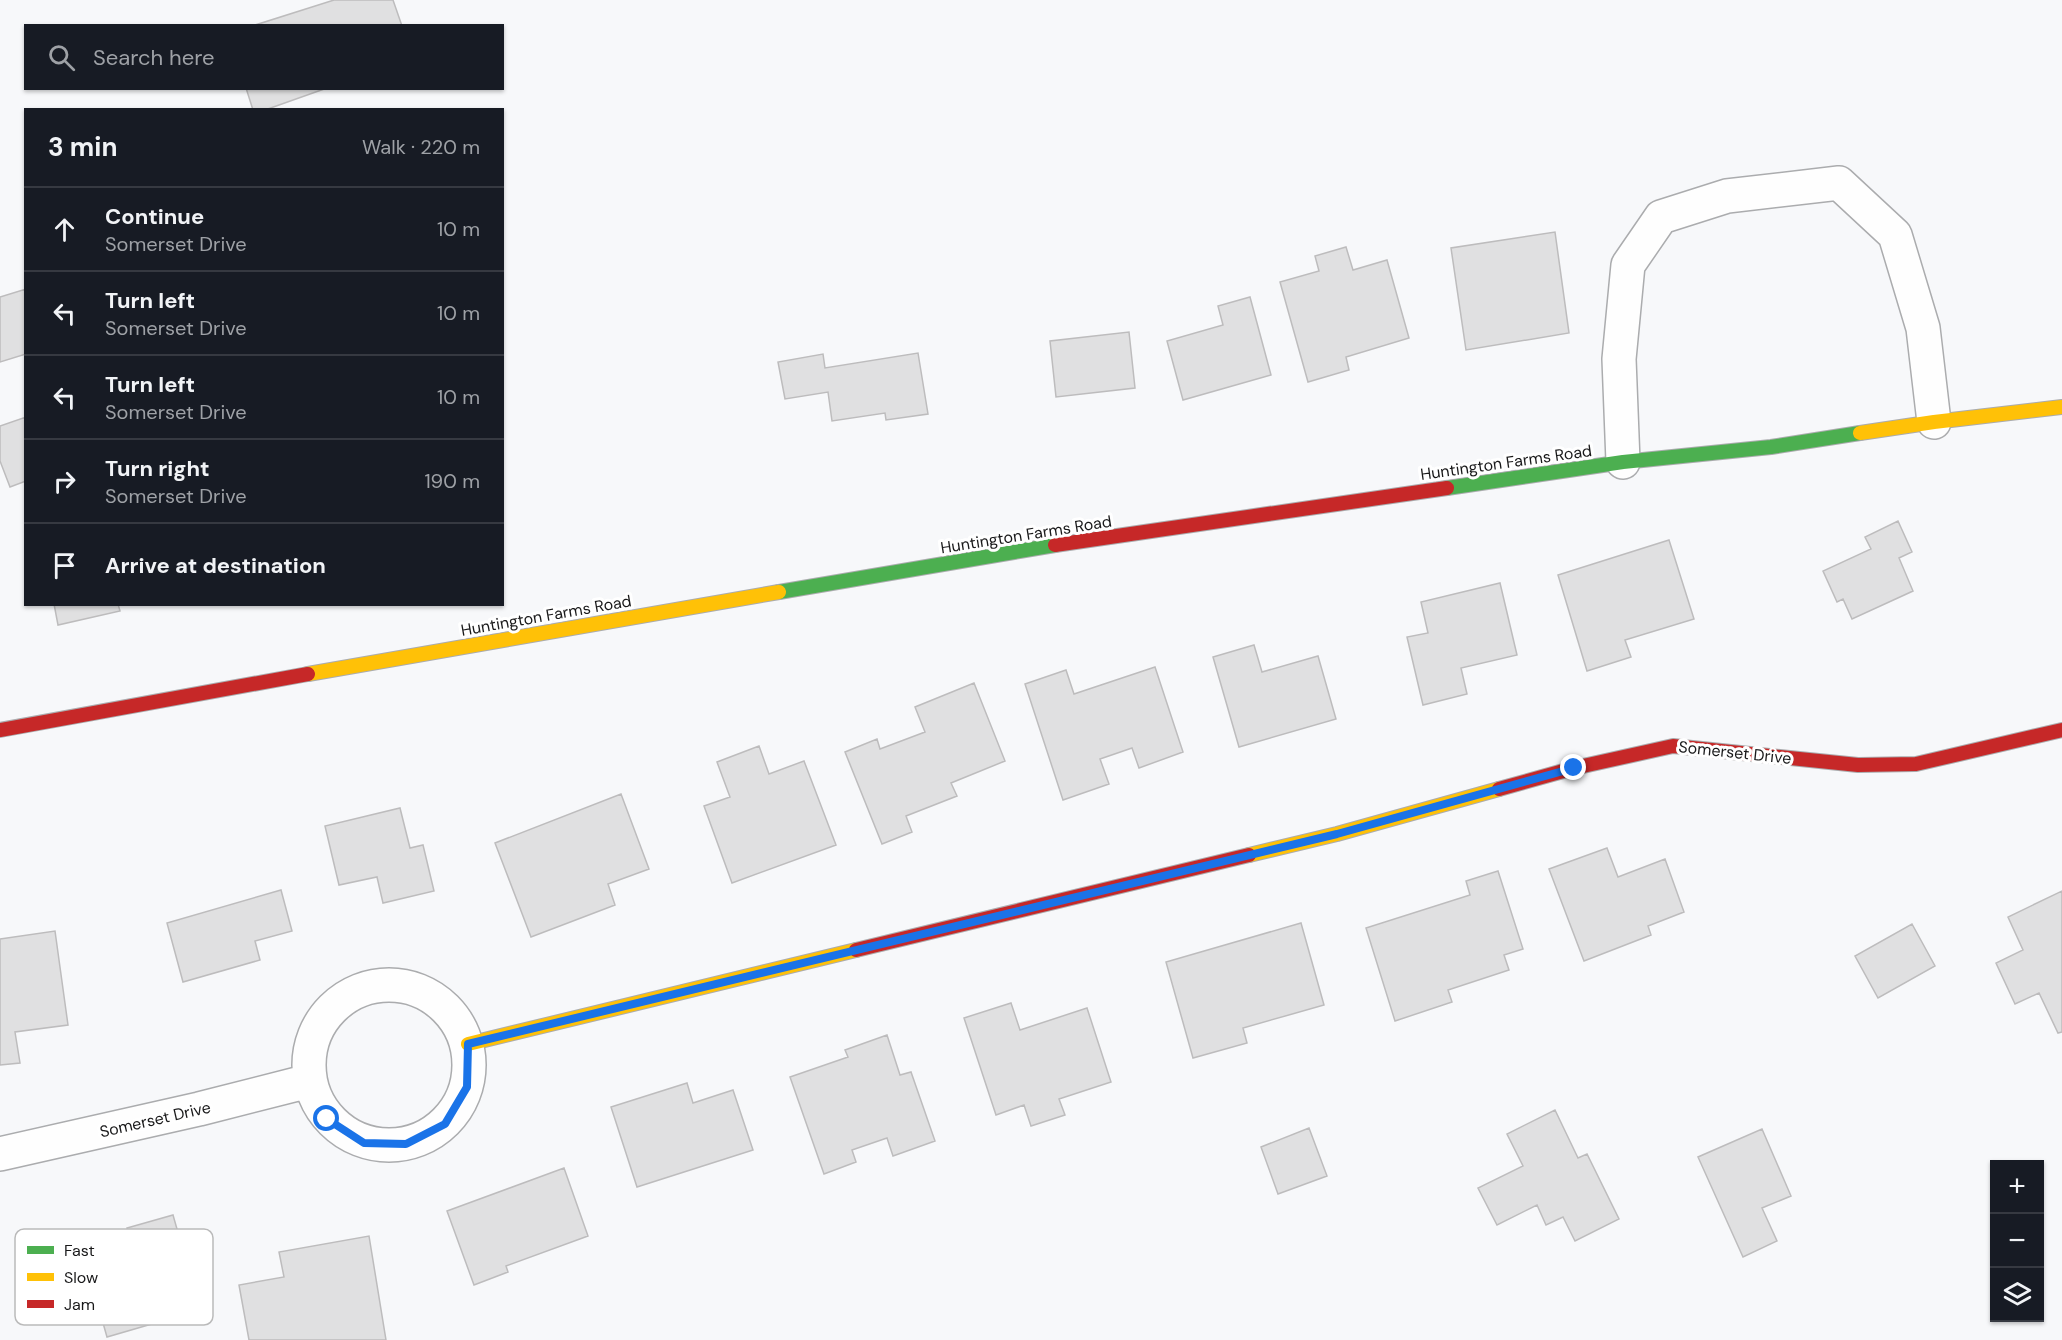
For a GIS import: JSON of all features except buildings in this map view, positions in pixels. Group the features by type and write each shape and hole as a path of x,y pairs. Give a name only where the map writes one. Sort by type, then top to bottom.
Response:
{"street":[{"path":"1623,462 1619,359 1628,265 1661,217 1727,196 1839,183 1895,235 1923,328 1934,422"},
{"name":"Huntington Farms Road","path":"0,730 237,686 1013,551 1623,462 1771,447 1934,422 2062,407"},
{"name":"Somerset Drive","path":"468,1044 1337,834 1574,768 1673,746 1858,765 1916,764 2062,730"},
{"path":"371,985 412,987 430,997 448,1008 468,1044 467,1087 445,1124 406,1144 364,1143 354,1137 327,1119 309,1081 311,1039 334,1004 371,985"},
{"name":"Somerset Drive","path":"0,1154 199,1109 309,1081"}],"traffic: fast":[{"path":"1447,488 1623,462 1771,447 1860,433"},
{"path":"779,592 1055,545"}],"traffic: slow":[{"path":"1860,433 2062,407"},
{"path":"308,674 779,592"},
{"path":"1249,855 1337,834 1499,789"},
{"path":"468,1044 856,950"}],"traffic: jam":[{"path":"1055,545 1447,488"},
{"path":"0,730 308,674"},
{"path":"1499,789 1574,768 1673,746 1858,765 1916,764 2062,730"},
{"path":"856,950 1249,855"}],"route":[{"path":"327,1119 364,1143 406,1144 445,1124 467,1087 468,1044 1337,834 1574,768"}]}
